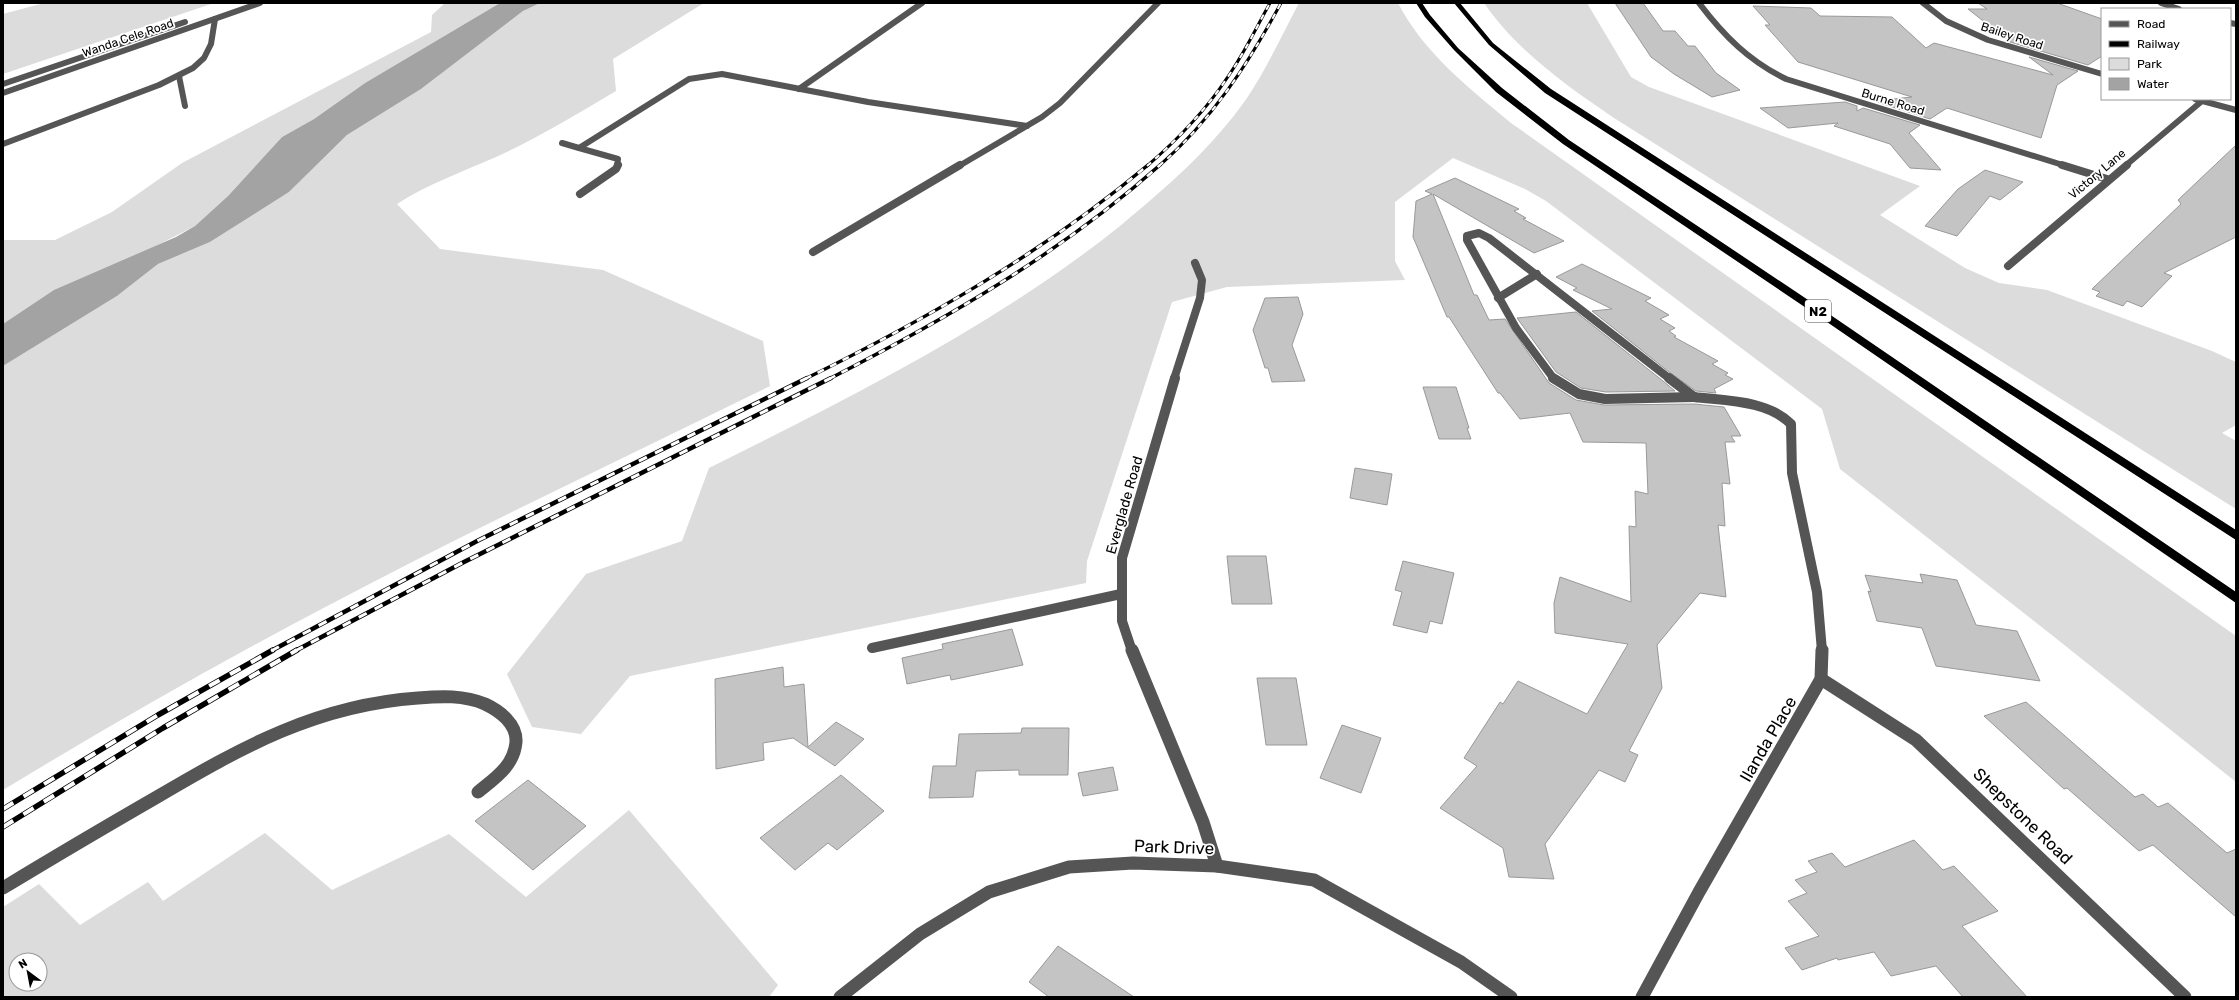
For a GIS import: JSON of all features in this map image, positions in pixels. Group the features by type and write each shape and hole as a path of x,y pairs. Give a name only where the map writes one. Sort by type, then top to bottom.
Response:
{"highway":[{"name":"N2","path":"1419,3 1427,16 1456,49 1499,90 1566,142 1831,320 2236,598"},
{"path":"1457,3 1491,44 1548,91 2236,536"}],"street":[{"name":"Wanda Cele Road","path":"3,84 240,3"},
{"name":"Wanda Cele Road","path":"3,93 260,3"},
{"path":"799,89 922,3"},
{"path":"813,252 1027,126 1060,103 1158,3"},
{"name":"Burne Road","path":"1699,3 1740,52 1754,64 1786,79 2107,179"},
{"name":"Bailey Road","path":"1923,3 1946,21 1988,40 2101,74"},
{"path":"2161,3 2176,8"},
{"path":"3,144 146,90 179,76 193,68 204,58 211,44 214,19"},
{"path":"579,148 696,76 722,74 799,89 1027,126"},
{"path":"179,76 185,106"},
{"path":"2198,100 2236,110"},
{"name":"Victory Lane","path":"2008,266 2107,179 2202,101"},
{"path":"562,144 612,156 618,159 619,163 616,169 580,194"},
{"name":"Ilanda Place","path":"1537,274 1483,234 1476,233 1467,236 1467,240 1516,328 1553,378 1566,387 1579,394 1606,399 1694,397 1758,405 1784,416 1791,424 1792,474 1817,592 1822,640 1821,679 1699,892 1642,997"},
{"name":"Everglade Road","path":"1195,263 1199,268 1203,286 1199,304 1188,332 1122,558 1121,594 1122,621 1138,667 1203,822 1217,866"},
{"path":"1498,298 1537,274 1694,397"},
{"path":"872,648 1121,594"},
{"name":"Shepstone Road","path":"1821,679 1916,740 2185,997"},
{"path":"3,888 82,839 221,760 287,726 344,707 408,697 446,696 476,699 492,708 507,718 516,734 516,752 508,768 478,792"},
{"name":"Park Drive","path":"840,997 920,934 989,892 1069,867 1133,863 1217,866 1314,880 1392,922 1461,962 1511,997"}],"green space":[{"path":"44,3 214,3 3,74 3,14"},
{"path":"445,3 500,3 365,83 314,119 282,137 228,196 195,226 3,324 3,240 55,240 112,212 182,163 431,32 432,15"},
{"path":"540,3 704,3 613,59 616,91 527,142 433,184 397,204 440,249 603,270 763,341 770,386 370,583 157,699 3,790 3,366 117,296 158,264 210,242 289,192 347,135 421,89 523,11"},
{"path":"1299,3 1398,3 1420,38 1448,69 1511,123 2236,636 2236,782 1840,469 1822,409 1546,201 1525,189 1453,158 1395,202 1395,261 1405,280 1227,287 1172,302 1087,561 1086,583 630,676 581,734 532,727 507,674 586,574 682,541 709,468 868,387 972,328 1023,296 1120,226 1188,166 1234,116 1261,75"},
{"path":"1484,3 1587,3 1631,77 1649,87 1920,186 1880,215 1965,268 1999,283 2047,290 2212,351 2236,362 2236,425 2222,433 2236,441 2236,509 1614,118 1578,93 1527,52 1497,20"},
{"path":"629,810 778,985 769,997 3,997 3,907 39,884 80,925 148,882 163,901 265,833 332,890 449,834 526,897"}],"water":[{"path":"500,3 540,3 523,11 421,89 347,135 289,192 210,242 158,264 117,296 3,366 3,324 54,290 176,237 195,226 228,196 282,137 314,119 365,83"}],"building":[{"path":"1615,3 1643,3 1663,31 1675,31 1688,46 1695,46 1716,73 1740,90 1712,97 1674,74 1651,57"},
{"path":"1978,3 2057,3 2101,19 2101,57 2088,65 2010,42 1968,9 1987,9"},
{"path":"1753,6 1811,8 1820,16 1892,17 1926,48 1934,43 2053,75 2029,57 2078,71 2057,85 2041,138 1947,108 1930,119 1874,101 1912,97 1798,62 1765,25 1770,25"},
{"path":"1845,102 1857,106 1857,111 1863,108 1920,125 1909,133 1941,170 1910,168 1890,144 1834,126 1838,123 1788,128 1760,108"},
{"path":"2236,145 2236,237 2164,273 2172,276 2142,307 2127,301 2123,306 2096,296 2100,292 2092,289 2181,204 2178,200"},
{"path":"1985,170 2023,182 2000,200 1990,196 1957,236 1925,226 1958,189"},
{"path":"1455,178 1519,209 1514,211 1526,218 1523,219 1564,241 1534,253 1433,194 1474,295 1477,295 1489,320 1505,319 1549,383 1576,400 1604,405 1694,404 1724,407 1741,436 1731,436 1735,442 1725,442 1730,484 1722,483 1725,526 1718,525 1726,597 1700,593 1657,645 1662,688 1629,751 1638,755 1625,782 1599,770 1545,844 1554,879 1509,877 1503,848 1440,808 1477,766 1464,758 1500,702 1503,704 1518,681 1587,714 1628,644 1555,633 1554,603 1560,577 1631,602 1629,526 1636,527 1635,491 1648,494 1646,443 1583,442 1570,413 1520,419 1500,393 1498,393 1449,317 1447,317 1413,237 1416,201 1432,194 1425,191"},
{"path":"1582,264 1651,298 1645,301 1669,315 1660,319 1675,328 1669,331 1676,336 1674,337 1718,361 1712,364 1728,373 1725,375 1733,379 1714,389 1716,393 1696,391 1669,372 1592,311 1612,309 1573,290 1577,288 1556,277"},
{"path":"1298,297 1303,314 1292,345 1305,381 1272,382 1268,368 1265,368 1253,330 1265,298"},
{"path":"1576,312 1675,391 1606,392 1581,388 1556,372 1517,318"},
{"path":"1423,387 1456,387 1471,439 1439,439"},
{"path":"1355,468 1392,474 1387,505 1350,498"},
{"path":"1227,556 1266,556 1272,604 1232,604"},
{"path":"1403,561 1454,573 1442,624 1430,621 1427,633 1393,625 1402,592 1395,590"},
{"path":"1920,574 1957,580 1976,625 2017,631 2040,681 1936,666 1922,628 1877,621 1868,591 1871,592 1865,575 1923,583"},
{"path":"1012,629 1023,665 951,680 950,675 907,684 902,658 943,649 942,644"},
{"path":"783,667 784,687 804,684 808,747 836,722 864,739 835,766 793,738 763,743 764,760 716,769 715,679"},
{"path":"1257,678 1296,678 1307,745 1266,745"},
{"path":"2026,702 2135,797 2143,794 2158,807 2168,803 2227,853 2236,849 2236,917 2153,845 2139,851 2067,788 2064,789 1984,716"},
{"path":"1342,725 1381,738 1361,793 1320,778"},
{"path":"1022,728 1069,728 1068,775 1019,775 1019,770 976,771 973,797 929,798 933,766 956,766 959,734 1021,733"},
{"path":"1113,767 1118,790 1083,796 1078,773"},
{"path":"841,775 884,811 837,850 828,843 795,870 760,838"},
{"path":"528,780 586,826 533,870 475,821"},
{"path":"1914,840 1943,870 1954,866 1998,911 1962,926 2027,997 1963,997 1936,966 1891,976 1874,952 1838,960 1837,958 1802,970 1785,948 1819,936 1788,901 1807,893 1795,880 1817,872 1808,861 1832,853 1845,867"},
{"path":"1058,946 1134,997 1049,997 1029,982"}],"railway":[{"path":"1147,166 1190,125 1210,102 1239,60 1270,3"},
{"path":"1159,166 1196,130 1228,90 1255,48 1281,3"},
{"path":"806,379 940,308 983,282 1068,227 1148,165"},
{"path":"829,379 916,333 1043,256 1122,197 1160,165"},
{"path":"295,651 464,562 831,378"},
{"path":"271,651 479,540 806,379"},
{"path":"3,809 158,715 273,650"},
{"path":"3,827 163,728 297,650"}]}
